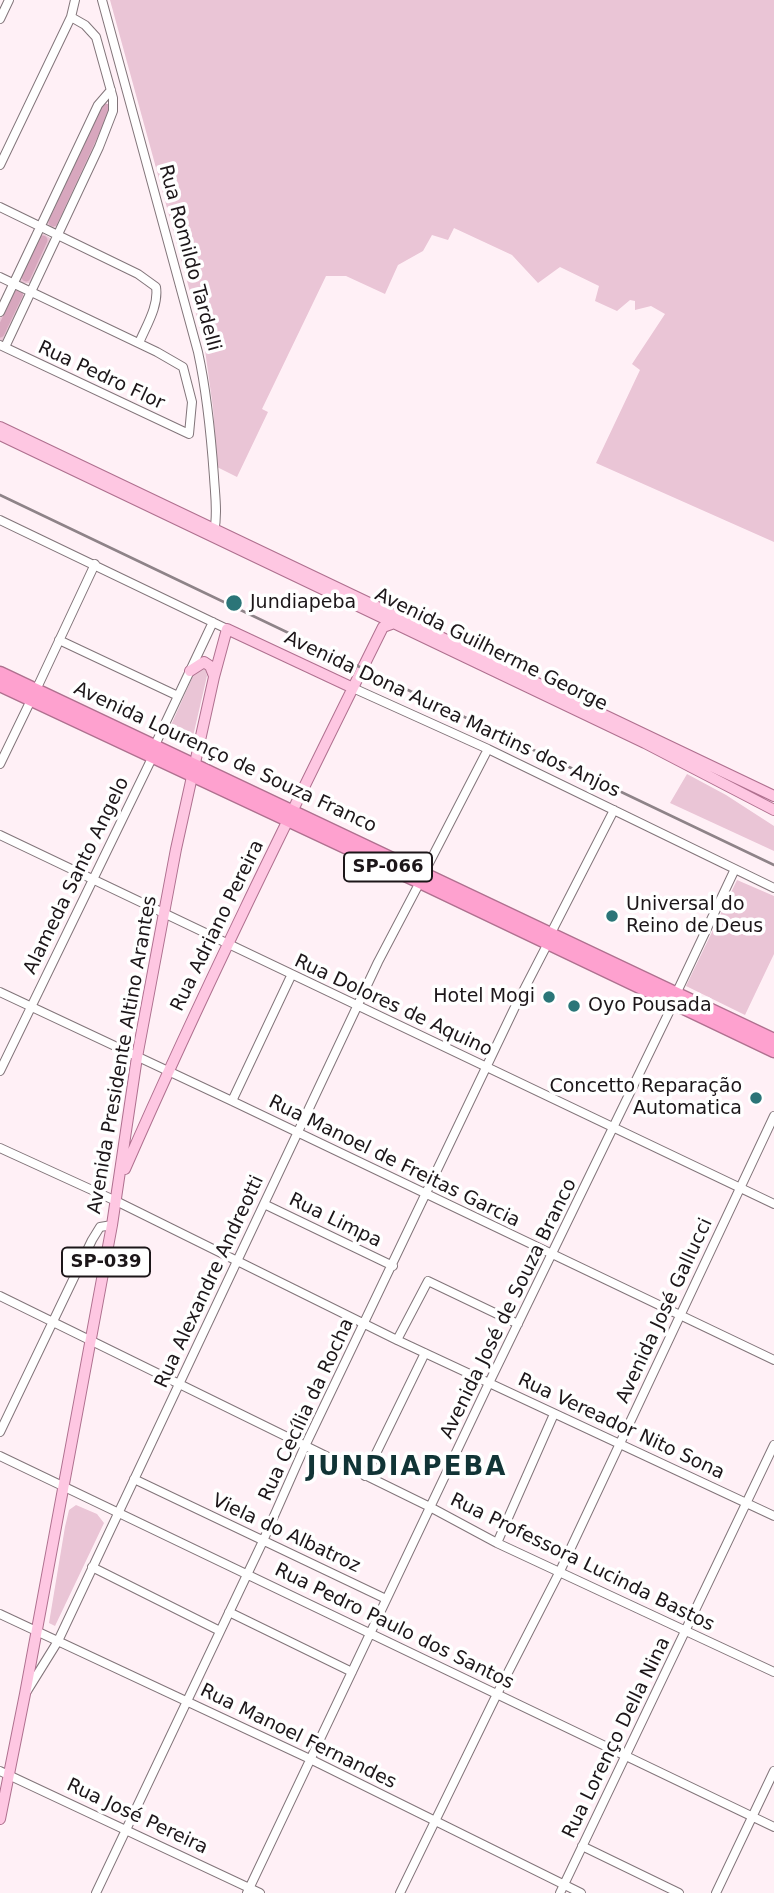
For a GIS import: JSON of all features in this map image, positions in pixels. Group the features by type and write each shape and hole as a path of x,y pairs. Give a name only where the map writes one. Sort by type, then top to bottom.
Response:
{"highway":[{"name":"Avenida Lourenço de Souza Franco","path":"0,673 33,695"},
{"name":"Avenida Lourenço de Souza Franco","path":"0,685 33,695 422,877 742,1031 774,1051"},
{"name":"Avenida Lourenço de Souza Franco","path":"742,1031 774,1040"}],"main road":[{"name":"Avenida Guilherme George","path":"0,427 380,616 645,743 774,810"},
{"name":"Avenida Guilherme George","path":"0,435 774,796"},
{"path":"380,616 383,627 394,622"},
{"name":"Rua Adriano Pereira","path":"119,1182 228,944 383,627"},
{"name":"Avenida Presidente Altino Arantes","path":"0,1819 4,1773 25,1694 91,1341 116,1201 137,1057 176,849 227,629"},
{"name":"Avenida Dona Aurea Martins dos Anjos","path":"227,629 353,688"},
{"path":"190,671 204,662 210,666 214,677"}],"street":[{"path":"0,19 9,0"},
{"path":"0,165 71,17 75,0"},
{"name":"Rua Romildo Tardelli","path":"102,0 196,340 207,398 216,509 214,533"},
{"path":"2,346 58,235 112,116 114,104 96,37 85,25 71,17"},
{"path":"0,312 98,105 111,90"},
{"path":"0,207 138,274 156,287 158,295 139,343 0,277"},
{"name":"Rua Pedro Flor","path":"2,346 189,434 192,402 183,367 139,343"},
{"name":"Avenida Dona Aurea Martins dos Anjos","path":"0,520 227,629"},
{"path":"0,764 95,565"},
{"name":"Alameda Santo Angelo","path":"0,1071 93,880 213,622"},
{"path":"59,640 178,696"},
{"name":"Avenida Dona Aurea Martins dos Anjos","path":"353,688 488,749 774,888"},
{"name":"Rua Alexandre Andreotti","path":"25,1694 58,1641 357,1006 488,749"},
{"name":"Rua Cecília da Rocha","path":"96,1893 263,1541 305,1446 486,1068 614,810"},
{"name":"Rua Dolores de Aquino","path":"0,835 774,1205"},
{"name":"Avenida José de Souza Branco","path":"249,1891 735,869"},
{"path":"232,1101 292,976"},
{"name":"Rua Manoel de Freitas Garcia","path":"0,992 774,1360"},
{"name":"Avenida José Gallucci","path":"400,1893 560,1571 774,1116"},
{"name":"Rua Vereador Nito Sona","path":"0,1148 116,1201 397,1340 774,1516"},
{"name":"Rua Limpa","path":"264,1204 393,1266"},
{"path":"0,1432 92,1240 100,1227 112,1225"},
{"path":"397,1340 428,1281 518,1324"},
{"name":"Rua Professora Lucinda Bastos","path":"0,1296 430,1507 497,1543 774,1672"},
{"path":"365,1476 425,1353"},
{"path":"497,1543 554,1414"},
{"name":"Rua Lorenço Della Nina","path":"562,1889 774,1445"},
{"name":"Rua Pedro Paulo dos Santos","path":"0,1456 774,1827"},
{"name":"Viela do Albatroz","path":"134,1479 386,1599"},
{"path":"93,1567 220,1631"},
{"path":"229,1612 352,1672"},
{"name":"Rua Manoel Fernandes","path":"0,1614 310,1759 435,1821 562,1889 581,1893"},
{"path":"716,1893 774,1771"},
{"name":"Rua José Pereira","path":"4,1773 127,1829 249,1891 261,1893"},
{"path":"582,1846 680,1893"}],"shaded area":[{"path":"110,0 774,0 774,542 596,463 640,370 632,364 665,314 651,306 635,310 635,301 630,300 617,311 595,301 599,286 560,267 538,283 512,255 454,228 448,240 432,235 423,251 398,265 385,294 346,276 326,276 262,409 268,412 237,477 217,467 213,408 204,343"},
{"path":"105,104 112,110 58,226 52,229 46,223 102,105"},
{"path":"44,234 50,238 50,242 30,283 22,284 19,279 40,235"},
{"path":"15,289 22,291 24,296 3,340 0,341 0,318"},
{"path":"200,668 205,669 207,676 191,745 167,734 193,676"},
{"path":"687,774 774,826 774,851 670,803"},
{"path":"737,880 774,896 774,954 745,1015 686,986"},
{"path":"76,1505 97,1514 104,1523 55,1626 49,1623 65,1527 69,1510"}],"waterway":[{"path":"53,222 106,108"},
{"path":"26,277 43,240"},
{"path":"0,333 19,293"}],"railway":[{"path":"0,495 774,865"}],"place":[{"name":"Jundiapeba","path":"234,603"},
{"name":"Universal do Reino de Deus","path":"612,916"},
{"name":"Hotel Mogi","path":"549,997"},
{"name":"Oyo Pousada","path":"574,1006"},
{"name":"Concetto Reparação Automatica","path":"756,1098"}],"district":[{"name":"JUNDIAPEBA","path":"407,1468"}]}
